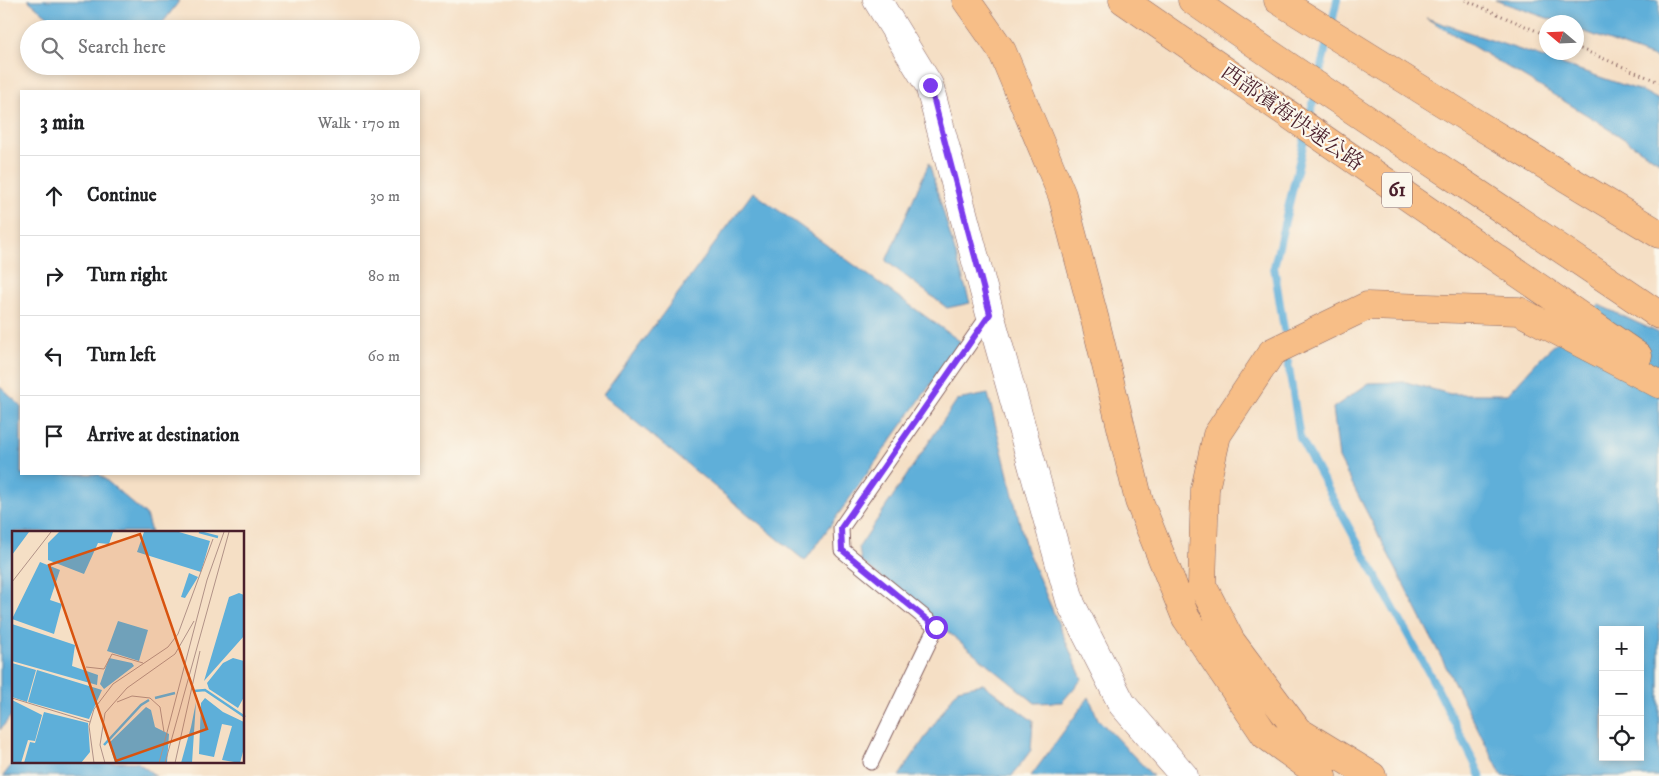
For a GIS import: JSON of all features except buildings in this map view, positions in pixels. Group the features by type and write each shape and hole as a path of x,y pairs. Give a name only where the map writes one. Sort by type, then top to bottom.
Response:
{"highway":[{"path":"966,0 1002,50 1062,195 1139,501 1186,618 1265,735 1322,776"},
{"name":"西部濱海快速公路","path":"1192,0 1281,62 1491,200 1659,314"},
{"path":"1278,0 1472,121 1659,234"},
{"name":"西部濱海快速公路","path":"1130,4 1659,371"},
{"path":"1372,776 1298,731 1231,641 1202,585 1206,489 1218,435 1272,352 1367,306 1520,311 1659,384"}],"street":[{"path":"877,0 930,85 990,314 1071,604 1122,704 1184,776"}],"lane":[{"path":"871,762 936,627 842,550 841,528 990,314"}],"path":[{"path":"1465,0 1539,32"},
{"path":"1584,50 1659,82"}],"water":[{"path":"28,0 180,0 165,20 52,20"},
{"path":"1495,0 1659,0 1659,59 1584,32 1584,15 1539,15"},
{"path":"1426,18 1539,56 1539,60 1550,60 1644,92 1659,100 1659,162 1597,121"},
{"path":"929,163 970,303 947,308 886,261"},
{"path":"753,192 961,342 805,561 603,395"},
{"path":"1599,305 1659,333 1659,776 1502,776 1339,458 1333,408 1369,383 1406,382 1450,394 1508,394 1542,356"},
{"path":"0,387 20,405 20,475 100,475 146,515 151,531 12,531 12,715 0,730"},
{"path":"988,394 1026,548 1082,679 1062,702 1035,703 861,561 859,547 957,400"},
{"path":"983,684 1033,721 1031,750 1012,776 899,776 958,689"},
{"path":"1089,697 1098,719 1153,776 1031,776"},
{"path":"12,764 140,764 156,776 3,776"}],"waterway":[{"path":"1331,27 1337,0"},
{"path":"1318,81 1328,38"},
{"path":"1308,122 1316,92"},
{"path":"1284,329 1274,267 1306,133"},
{"path":"1288,362 1300,438 1436,686 1481,776"}],"route":[{"path":"930,85 990,314 841,528 842,550 936,627"}]}
